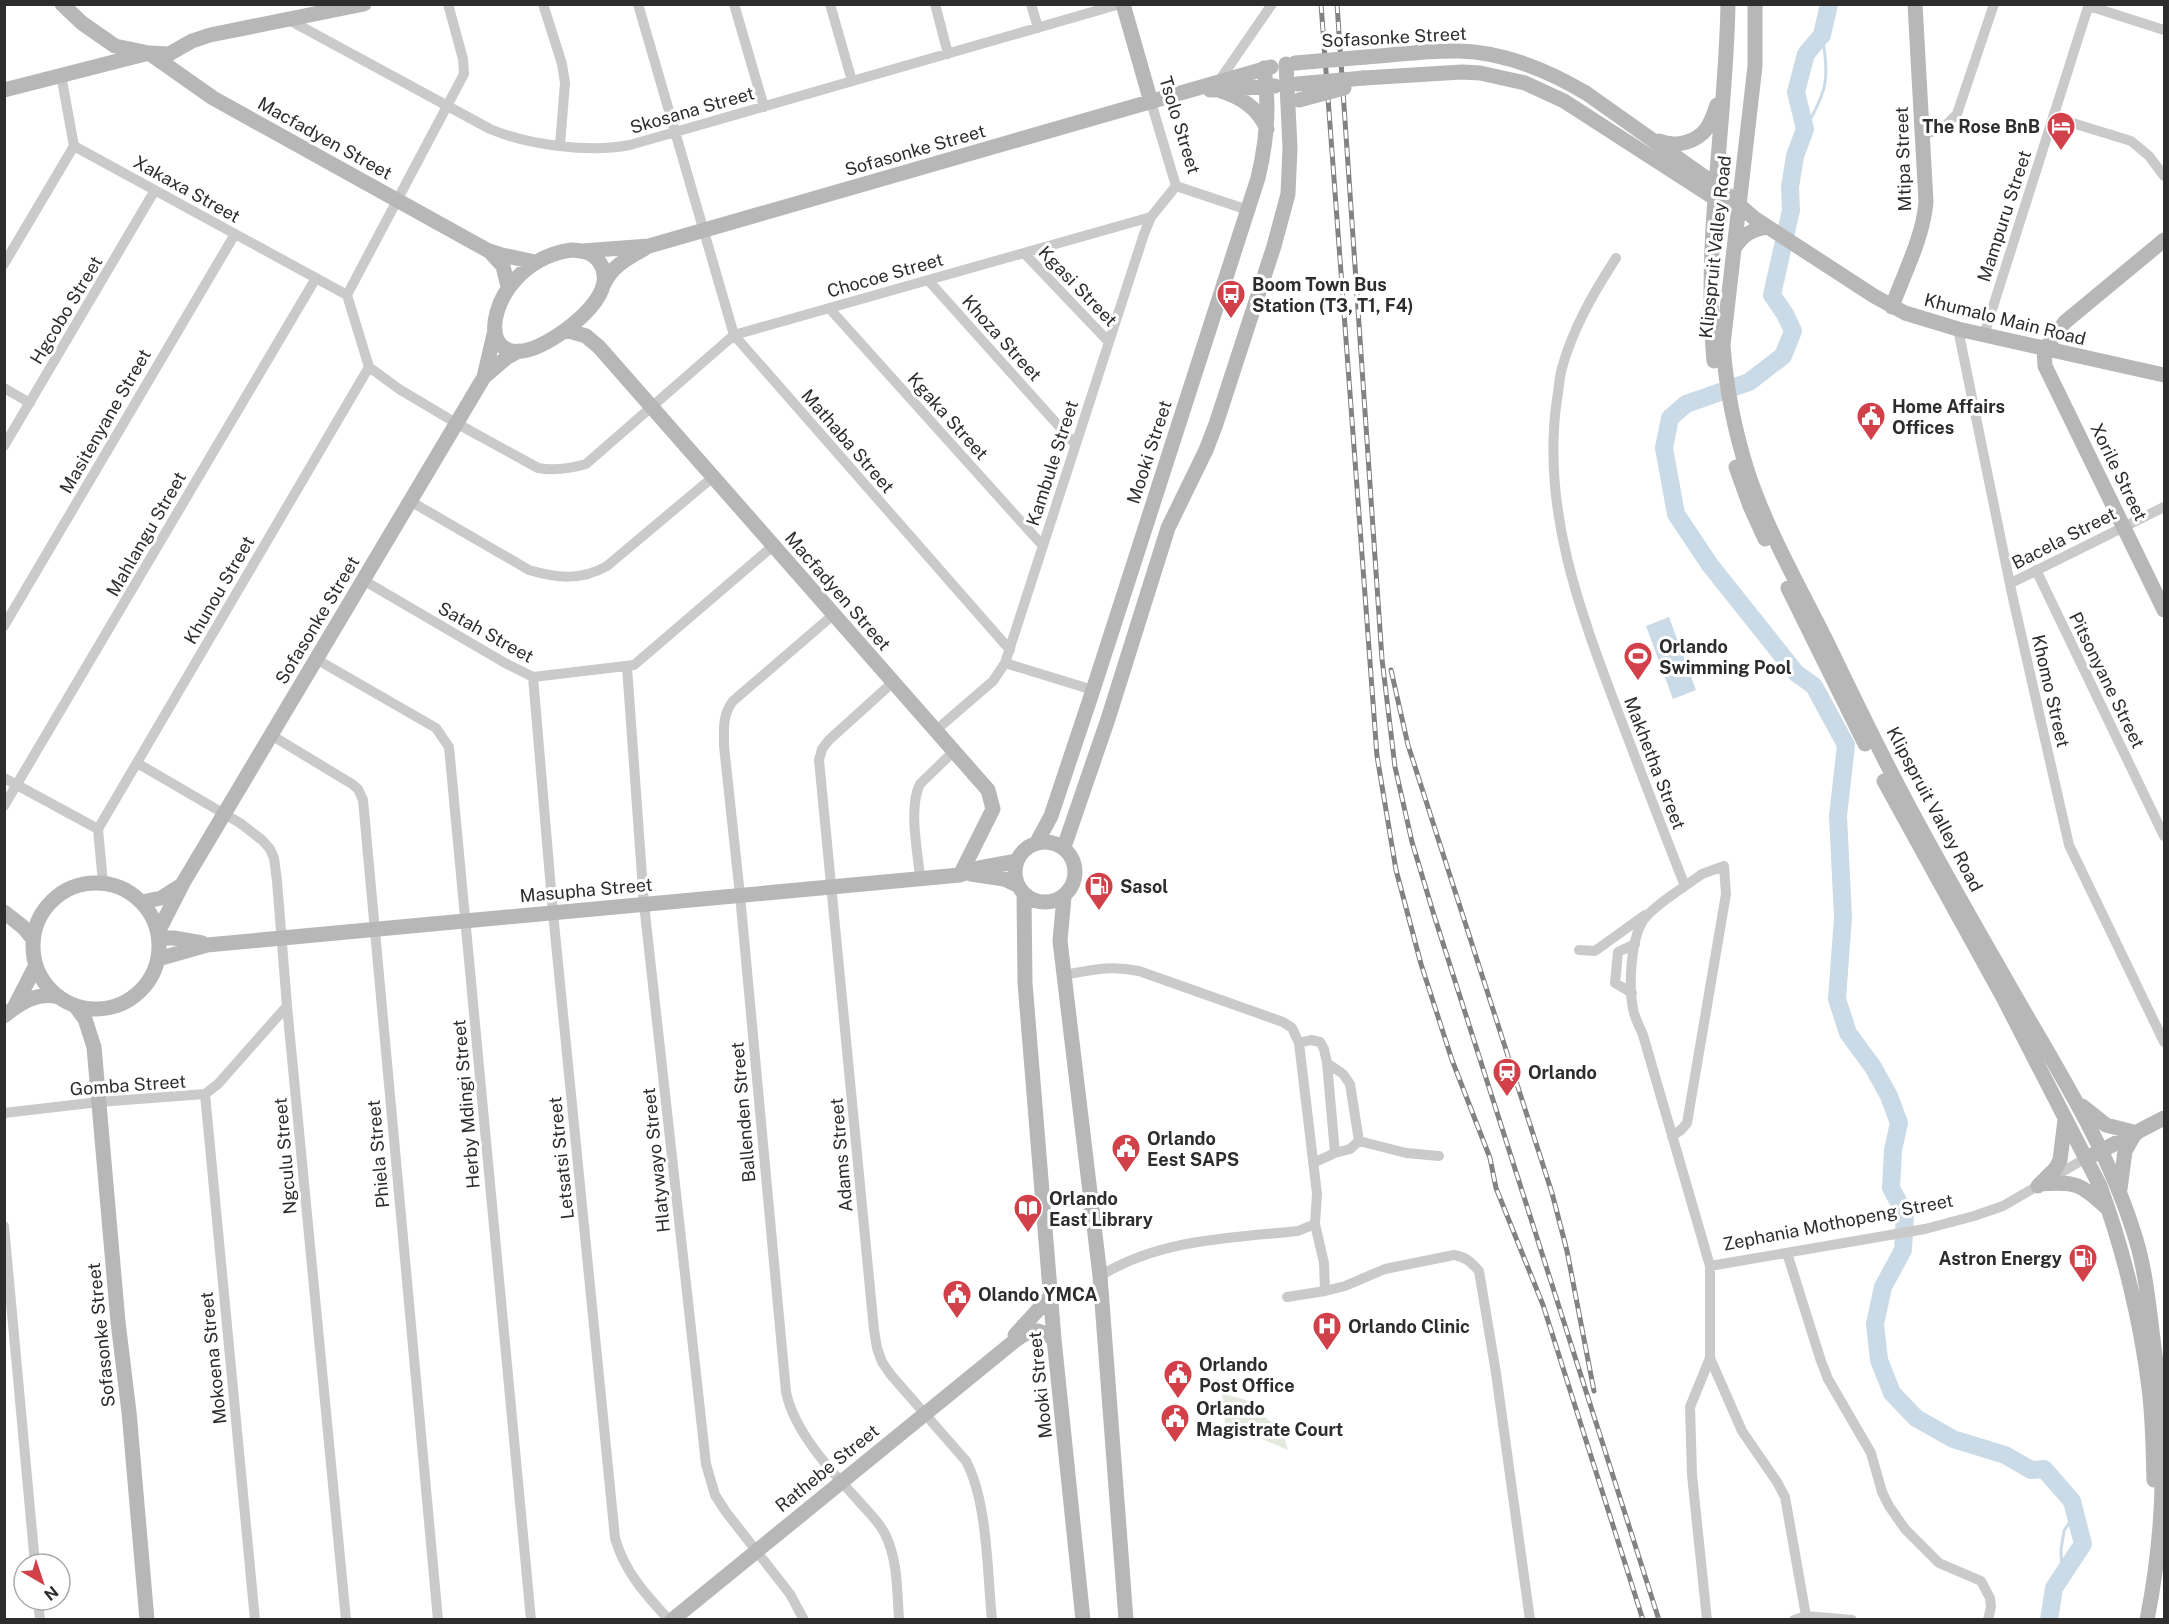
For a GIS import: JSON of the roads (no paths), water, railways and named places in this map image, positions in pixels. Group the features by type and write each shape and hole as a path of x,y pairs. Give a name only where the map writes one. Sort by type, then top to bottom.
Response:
{"main road":[{"path":"62,4 82,23 116,46 148,53 169,54 210,35 364,4"},
{"name":"Tsolo Street","path":"1122,4 1151,102"},
{"name":"Klipspruit Valley Road","path":"1728,4 1716,192 1711,322 1742,485 1802,617 1895,802 2005,1001 2086,1158 2109,1210 2137,1321 2150,1401 2154,1480 2151,1540 2137,1620"},
{"name":"Klipspruit Valley Road","path":"1720,368 1755,66 1755,4"},
{"name":"Mtipa Street","path":"1892,307 1925,217 1926,187 1915,4"},
{"name":"Sofasonke Street","path":"1219,86 1264,68 1290,63 1460,51 1509,58 1565,81 1643,133 1738,207"},
{"path":"4,90 148,53"},
{"name":"Macfadyen Street","path":"148,53 213,98 488,250 535,262"},
{"path":"1067,852 1168,528 1206,450 1216,424 1274,246 1289,182 1293,94 1290,63"},
{"name":"Mooki Street","path":"1041,835 1051,816 1093,690 1248,210 1262,161 1267,129 1267,86 1264,68"},
{"path":"1643,133 1664,143 1677,144 1685,143 1705,130 1717,105 1724,68"},
{"name":"Sofasonke Street","path":"484,377 495,330 496,312 508,287 535,262 564,251 650,246 1151,102 1219,86 1267,86 1293,94 1391,77 1462,72 1489,74 1525,83 1564,102 1688,182 1716,192"},
{"path":"1219,86 1251,106 1263,119 1267,129"},
{"path":"1734,249 1741,238 1750,232 1768,227 1755,207 1743,176"},
{"path":"1688,182 1701,202 1705,219 1706,297 1711,322"},
{"name":"Khumalo Main Road","path":"1738,207 1892,307 1916,318 2044,350 2164,375"},
{"path":"2044,350 2065,322 2164,240"},
{"name":"Sofasonke Street","path":"159,935 183,883 484,377 497,364 519,351 545,343 566,330 592,305 608,276 616,267 650,246"},
{"name":"Macfadyen Street","path":"488,250 503,266 508,287"},
{"path":"583,251 597,258 603,267 604,284"},
{"name":"Macfadyen Street","path":"592,305 589,324 599,347"},
{"path":"495,330 499,343 503,347 519,351"},
{"name":"Macfadyen Street","path":"566,330 586,336 599,347 988,790 993,809 969,872"},
{"name":"Xorile Street","path":"2044,350 2045,366 2164,610"},
{"name":"Klipspruit Valley Road","path":"1733,436 1774,534 1892,774 2006,980 2074,1097 2101,1151 2134,1232 2146,1281 2161,1398 2164,1452 2161,1529 2147,1620"},
{"path":"1041,835 1067,852 1076,873 1074,884 1064,897 1060,941 1100,1276 1126,1620"},
{"path":"1041,835 1017,861 1014,875 1021,890 1033,901 1046,903 1064,897"},
{"path":"969,872 1012,855 1041,835"},
{"name":"Masupha Street","path":"158,959 207,945 920,878 969,872 1017,861"},
{"name":"Masupha Street","path":"969,872 1004,879 1021,890"},
{"name":"Sofasonke Street","path":"103,883 118,887 142,902 153,917 159,935 158,959 151,978 138,994 121,1004 101,1009 76,1006 59,997 45,983 36,965 33,939 37,924 56,897 70,888 103,883"},
{"name":"Sofasonke Street","path":"142,902 161,898 183,883"},
{"name":"Mooki Street","path":"1021,890 1025,983 1054,1339 1083,1620"},
{"path":"6,913 45,910"},
{"path":"6,913 33,939"},
{"name":"Masupha Street","path":"159,935 207,945"},
{"path":"9,1012 36,965"},
{"path":"9,1012 37,996 59,997"},
{"name":"Sofasonke Street","path":"76,1006 85,1019 94,1047"},
{"name":"Sofasonke Street","path":"101,1009 96,1022 94,1047 147,1620"},
{"path":"2074,1097 2106,1125 2135,1134 2125,1150 2120,1194"},
{"name":"Zephania Mothopeng Street","path":"2086,1158 2164,1118"},
{"path":"2039,1185 2056,1168 2060,1160 2065,1119"},
{"path":"2039,1185 2065,1182 2079,1185 2109,1210"},
{"name":"Rathebe Street","path":"1006,1348 1014,1335 1051,1296"},
{"name":"Rathebe Street","path":"670,1620 1022,1335 1035,1330 1043,1331 1054,1339"}],"street":[{"path":"369,367 346,295 460,83 464,66 448,4"},
{"path":"543,4 562,64 565,83 560,145"},
{"name":"Mathaba Street","path":"638,4 734,335 1010,650"},
{"path":"734,4 764,107"},
{"path":"830,4 852,81"},
{"path":"934,4 948,54"},
{"path":"1031,4 1038,28"},
{"name":"Skosana Street","path":"289,20 490,129 514,139 609,149 676,132 1122,4"},
{"path":"1219,86 1272,4"},
{"path":"1922,135 1943,128 1957,114 1994,4"},
{"path":"2089,5 2164,30"},
{"name":"Mampuru Street","path":"1984,335 2089,5"},
{"path":"4,264 74,146 61,75"},
{"name":"Tsolo Street","path":"1151,102 1176,186 1248,210"},
{"path":"2053,117 2131,141 2149,156 2164,176"},
{"name":"Xakaxa Street","path":"74,146 346,295"},
{"name":"Kambule Street","path":"935,731 993,681 1005,663 1108,341 1151,217 1176,186"},
{"name":"Hgcobo Street","path":"4,446 155,190"},
{"name":"Chocoe Street","path":"369,367 399,389 538,468 569,469 586,464 734,335 1151,217"},
{"name":"Masitenyane Street","path":"4,626 235,234"},
{"name":"Kgasi Street","path":"1024,253 1108,341"},
{"name":"Makhetha Street","path":"1616,258 1594,292 1562,368 1552,431 1553,479 1559,521 1581,609 1685,886"},
{"name":"Mahlangu Street","path":"4,807 316,278"},
{"name":"Khoza Street","path":"928,280 1075,444"},
{"name":"Kgaka Street","path":"829,308 1043,546"},
{"name":"Khomo Street","path":"1959,329 2011,584 2069,845 2164,1042"},
{"name":"Khunou Street","path":"98,829 369,367"},
{"path":"4,388 30,403"},
{"path":"410,501 529,570 548,575 577,576 597,572 607,566 713,477"},
{"name":"Bacela Street","path":"2011,584 2164,507"},
{"name":"Satah Street","path":"363,580 495,658 533,677 627,667 640,661 773,546"},
{"name":"Pitsonyane Street","path":"2036,570 2164,836"},
{"name":"Ballenden Street","path":"833,615 728,707 723,724 724,746 789,1407 795,1419 841,1482 880,1525 885,1534 892,1552 899,1620"},
{"name":"Herby Mdingi Street","path":"316,659 436,728 447,741 450,752 531,1620"},
{"path":"1005,663 1093,690"},
{"name":"Hlatywayo Street","path":"627,667 644,904 706,1464 716,1495 726,1512 790,1594 804,1620"},
{"name":"Letsatsi Street","path":"533,677 553,913 615,1538 631,1575 670,1620"},
{"name":"Adams Street","path":"892,683 822,749 819,760 876,1348 891,1375 966,1461 975,1481 981,1502 992,1620"},
{"name":"Phiela Street","path":"271,735 352,784 361,793 438,1620"},
{"path":"920,878 915,806 917,790 920,784 953,752"},
{"name":"Ngculu Street","path":"137,763 255,835 270,849 278,881 287,1006 346,1620"},
{"path":"4,778 98,829 103,883"},
{"path":"1579,950 1595,951 1702,874 1724,866 1726,894 1687,1122 1679,1132 1672,1136"},
{"path":"1655,908 1644,920 1635,944 1632,993 1634,1012 1643,1035 1710,1266 1710,1358 1690,1407 1693,1497 1707,1620"},
{"path":"1632,993 1615,983 1618,952 1635,944"},
{"path":"1064,975 1109,967 1139,971 1283,1022 1292,1028 1299,1043 1317,1194 1315,1224 1324,1263 1325,1291"},
{"name":"Gomba Street","path":"4,1113 99,1102 205,1094 218,1084 287,1006"},
{"path":"1299,1043 1311,1040 1320,1042 1324,1049 1335,1153"},
{"path":"1327,1063 1343,1074 1350,1084 1359,1141"},
{"name":"Mokoena Street","path":"205,1094 255,1620"},
{"path":"1313,1163 1350,1149 1359,1141"},
{"path":"1359,1141 1406,1153 1439,1156"},
{"name":"Zephania Mothopeng Street","path":"1710,1266 1924,1229 1974,1216 2003,1206 2086,1158"},
{"path":"1100,1276 1117,1265 1149,1252 1176,1245 1298,1231 1315,1224"},
{"path":"4,1226 34,1552"},
{"path":"1786,1253 1824,1370 1871,1453 1888,1506 1905,1529 1939,1563 1946,1568 1981,1581 1990,1598 1991,1607 1988,1620"},
{"path":"1287,1297 1345,1286 1385,1269 1454,1255 1462,1256 1470,1261 1479,1271 1496,1373 1530,1620"},
{"path":"1098,1258 1117,1265"},
{"path":"1710,1358 1742,1431 1785,1497 1806,1616"},
{"path":"1794,1620 1806,1616 1852,1620"}],"water":[{"path":"1669,617 1696,690 1673,699 1646,626"}],"waterway":[{"path":"1829,4 1822,35 1806,54 1796,92 1805,129 1795,156 1790,187 1791,210 1772,295 1793,331 1783,356 1749,382 1686,404 1670,418 1664,448 1676,514 1710,565 1796,673 1814,686 1846,745 1838,816 1843,917 1837,999 1848,1033 1873,1067 1889,1096 1899,1123 1893,1150 1891,1188 1905,1214 1903,1250 1883,1287 1875,1324 1879,1360 1892,1393 1916,1418 1953,1439 2005,1455 2031,1470 2044,1469 2072,1501 2083,1544 2054,1588 2049,1620"},
{"path":"1805,129 1825,84 1826,63 1822,35"},
{"path":"2062,1576 2061,1550 2064,1531 2075,1514"}],"railway":[{"path":"1321,4 1377,756 1396,870 1421,964 1452,1060 1490,1158 1496,1188 1543,1305 1643,1620"},
{"path":"1337,4 1382,659 1395,767 1412,842 1433,912 1659,1620"},
{"path":"1391,670 1408,745 1552,1193 1567,1251 1594,1391"}],"place":[{"name":"The Rose BnB","path":"2061,152"},
{"name":"Boom Town Bus Station (T3, T1, F4)","path":"1231,320"},
{"name":"Home Affairs Offices","path":"1871,442"},
{"name":"Orlando Swimming Pool","path":"1638,682"},
{"name":"Sasol","path":"1099,912"},
{"name":"Orlando","path":"1507,1098"},
{"name":"Orlando Eest SAPS","path":"1126,1174"},
{"name":"Orlando East Library","path":"1028,1234"},
{"name":"Astron Energy","path":"2083,1284"},
{"name":"Olando YMCA","path":"957,1320"},
{"name":"Orlando Clinic","path":"1327,1352"},
{"name":"Orlando Post Office","path":"1178,1400"},
{"name":"Orlando Magistrate Court","path":"1175,1444"}]}
